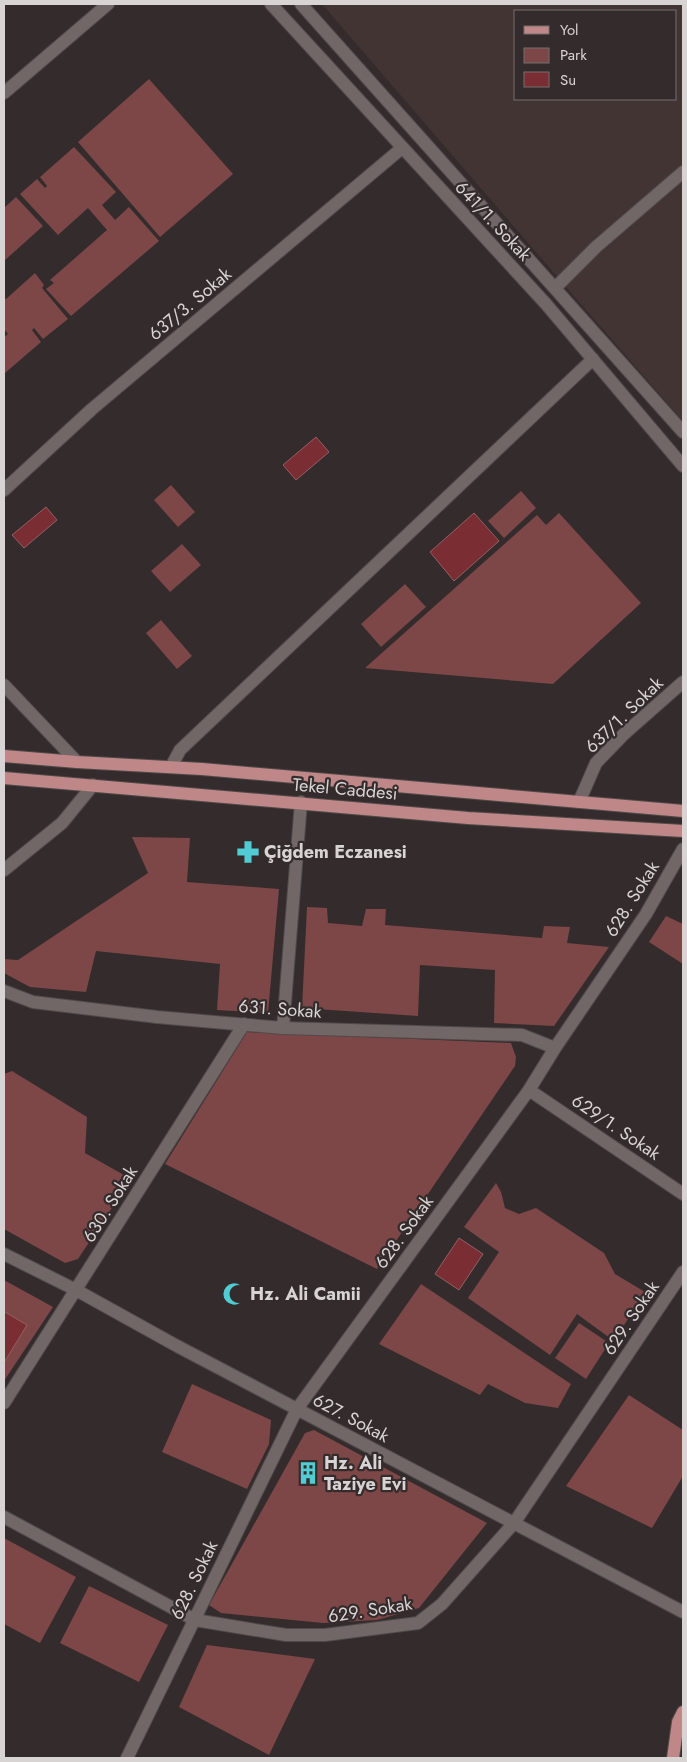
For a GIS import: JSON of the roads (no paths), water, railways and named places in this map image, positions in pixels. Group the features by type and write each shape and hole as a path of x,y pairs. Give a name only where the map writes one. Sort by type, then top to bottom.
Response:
{"main road":[{"path":"4,756 171,767 683,811"},
{"name":"Tekel Caddesi","path":"4,778 301,802 468,818 683,831"},
{"path":"673,1758 678,1722 683,1712"}],"street":[{"path":"4,93 108,4"},
{"name":"641/1. Sokak","path":"271,4 546,304 683,466"},
{"path":"301,4 683,432"},
{"name":"637/3. Sokak","path":"4,490 92,409 402,148"},
{"path":"555,288 596,247 683,172"},
{"path":"171,767 180,750 593,359"},
{"name":"637/1. Sokak","path":"579,802 596,763 624,734 683,682"},
{"path":"4,685 77,762"},
{"path":"4,870 62,823 93,785"},
{"path":"283,1028 301,802"},
{"name":"628. Sokak","path":"127,1758 297,1409 529,1090 555,1048 646,914 683,849"},
{"name":"631. Sokak","path":"4,991 32,1002 157,1017 283,1028 522,1035 555,1048"},
{"name":"630. Sokak","path":"4,1403 244,1024"},
{"name":"629/1. Sokak","path":"529,1090 683,1194"},
{"name":"627. Sokak","path":"4,1254 76,1290 297,1409 683,1612"},
{"name":"629. Sokak","path":"4,1517 194,1620 286,1635 325,1635 418,1623 442,1604 514,1523 683,1272"}],"water":[{"path":"316,437 329,452 296,480 283,465"},
{"path":"46,507 57,520 24,548 12,535"},
{"path":"474,513 499,541 454,581 430,552"},
{"path":"459,1238 483,1254 459,1290 435,1274"},
{"path":"5,1312 27,1325 4,1361 4,1315"}],"place":[{"name":"Çiğdem Eczanesi","path":"248,852"},
{"name":"Hz. Ali Camii","path":"234,1294"},
{"name":"Hz. Ali Taziye Evi","path":"308,1473"}]}
